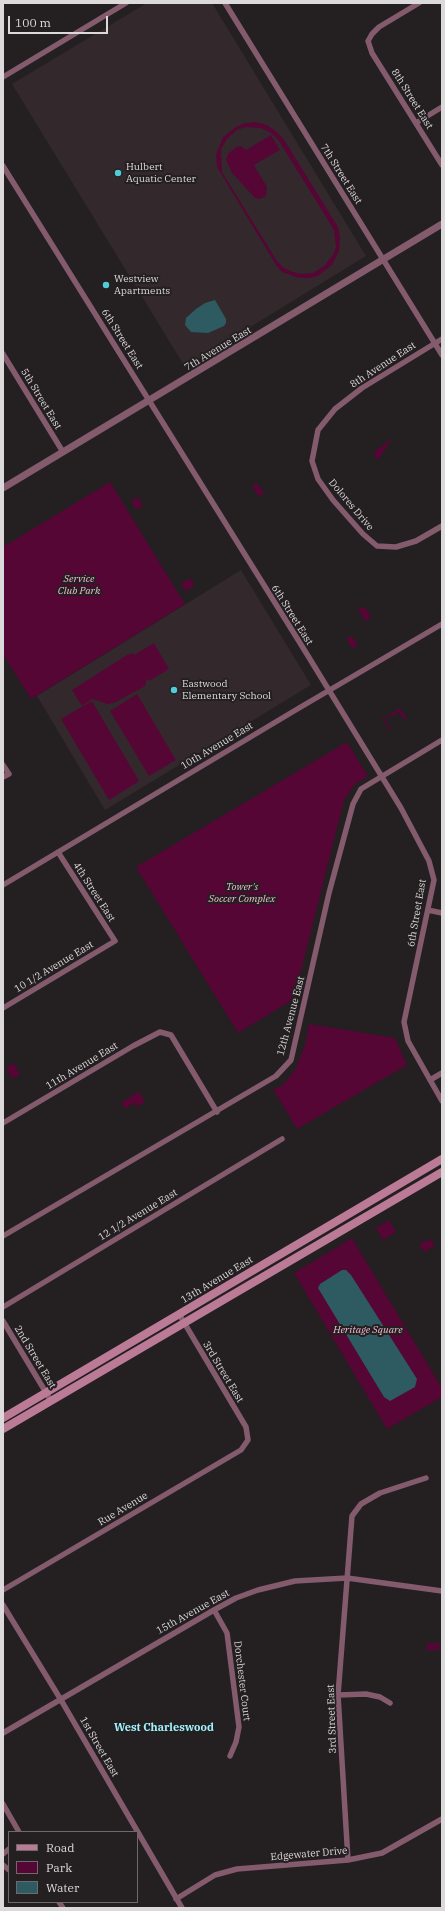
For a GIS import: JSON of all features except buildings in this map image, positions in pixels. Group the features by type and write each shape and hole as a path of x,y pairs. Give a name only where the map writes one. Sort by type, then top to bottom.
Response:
{"main road":[{"name":"13th Avenue East","path":"3,1418 442,1159"},
{"name":"13th Avenue East","path":"3,1429 442,1172"}],"street":[{"path":"3,77 126,3"},
{"name":"7th Street East","path":"225,3 442,355"},
{"name":"8th Street East","path":"419,3 379,27 368,41 372,53 442,165"},
{"path":"416,123 442,107"},
{"name":"6th Street East","path":"3,166 329,691 381,776 429,861 434,880 404,1022 408,1041 442,1101"},
{"name":"7th Avenue East","path":"3,488 150,401 442,224"},
{"name":"8th Avenue East","path":"314,451 318,430 335,409 362,388 442,339"},
{"name":"5th Street East","path":"3,354 63,452"},
{"name":"Dolores Drive","path":"314,451 312,461 318,479 333,500 363,534 377,546 396,547 416,541 442,526"},
{"name":"10th Avenue East","path":"3,885 442,624"},
{"name":"12th Avenue East","path":"3,1236 217,1112 276,1076 291,1060 329,893 353,804 361,789 442,740"},
{"path":"3,765 8,774 3,777"},
{"name":"4th Street East","path":"58,852 115,941"},
{"path":"428,910 442,913"},
{"name":"10 1/2 Avenue East","path":"3,1008 115,941"},
{"name":"11th Avenue East","path":"3,1123 160,1032 171,1035 217,1112"},
{"path":"430,1080 442,1073"},
{"name":"12 1/2 Avenue East","path":"3,1307 282,1139"},
{"name":"3rd Street East","path":"179,1314 246,1427 248,1440"},
{"name":"2nd Street East","path":"3,1321 51,1401"},
{"name":"Rue Avenue","path":"3,1590 241,1450 248,1440"},
{"name":"3rd Street East","path":"348,1860 338,1696 352,1516 361,1504 380,1493 426,1478"},
{"name":"15th Avenue East","path":"3,1733 236,1598 277,1585 312,1579 347,1578 442,1592"},
{"name":"1st Street East","path":"3,1605 136,1831"},
{"name":"Dorchester Court","path":"214,1610 227,1633 239,1727 236,1742 230,1756"},
{"path":"338,1696 366,1694 380,1697 390,1703"},
{"path":"3,1804 18,1831"},
{"name":"Edgewater Drive","path":"176,1899 215,1875 237,1869 348,1860 382,1852 442,1819"},
{"name":"1st Street East","path":"138,1834 182,1908"}],"shaded area":[{"path":"147,3 212,3 366,256 185,367 12,84"},
{"name":"Eastwood Elementary School","path":"241,570 311,685 105,810 37,696"}],"green space":[{"path":"255,122 267,125 283,138 338,227 340,238 339,251 332,265 318,276 299,278 282,272 276,265 217,167 216,155 223,137 236,127 245,123","holes":["246,127 260,128 270,132 279,141 334,230 336,247 333,255 324,266 313,273 302,274 293,272 284,268 277,261 222,172 221,149 227,139 237,130"]},
{"path":"271,135 280,150 254,165 267,187 266,196 260,199 255,198 232,173 226,160 228,154 236,147 241,146 246,150"},
{"path":"391,439 378,460 374,455 375,451"},
{"name":"Service Club Park","path":"110,482 185,604 31,699 3,654 3,547"},
{"path":"257,483 264,493 259,497 252,486"},
{"path":"138,497 143,506 136,510 131,501"},
{"path":"190,578 195,586 185,591 181,584"},
{"path":"365,607 371,617 365,621 358,609"},
{"path":"352,636 358,645 352,648 346,639"},
{"path":"154,643 169,669 149,681 147,678 145,686 114,703 108,704 92,699 82,706 72,690 127,655 132,653 134,655"},
{"path":"137,694 176,760 149,776 110,711"},
{"path":"92,701 139,781 109,800 61,719"},
{"path":"400,708 408,720 403,718 399,712 384,719 391,730 389,730 382,719"},
{"name":"Tower's Soccer Complex","path":"347,742 368,776 355,784 344,800 294,999 238,1033 136,867"},
{"path":"309,1024 395,1038 407,1065 297,1129 273,1089 280,1087 296,1068 305,1045"},
{"path":"14,1063 20,1074 12,1079 6,1068"},
{"path":"139,1091 145,1102 136,1107 133,1103 125,1109 121,1103"},
{"path":"389,1220 396,1232 383,1240 376,1228"},
{"name":"Heritage Square","path":"352,1238 442,1388 442,1397 387,1429 294,1273"},
{"path":"431,1239 435,1246 424,1252 419,1244 425,1240 426,1242"},
{"path":"427,1643 440,1643 439,1650 426,1650"}],"water":[{"path":"215,300 226,319 224,326 208,333 191,332 185,325 186,318 205,303"},
{"path":"342,1270 346,1270 351,1275 417,1379 415,1387 390,1401 384,1397 318,1288 320,1284"}],"place":[{"name":"Hulbert Aquatic Center","path":"118,173"},
{"name":"Westview Apartments","path":"106,285"},
{"name":"Eastwood Elementary School","path":"174,690"}],"district":[{"name":"West Charleswood","path":"164,1728"}]}
